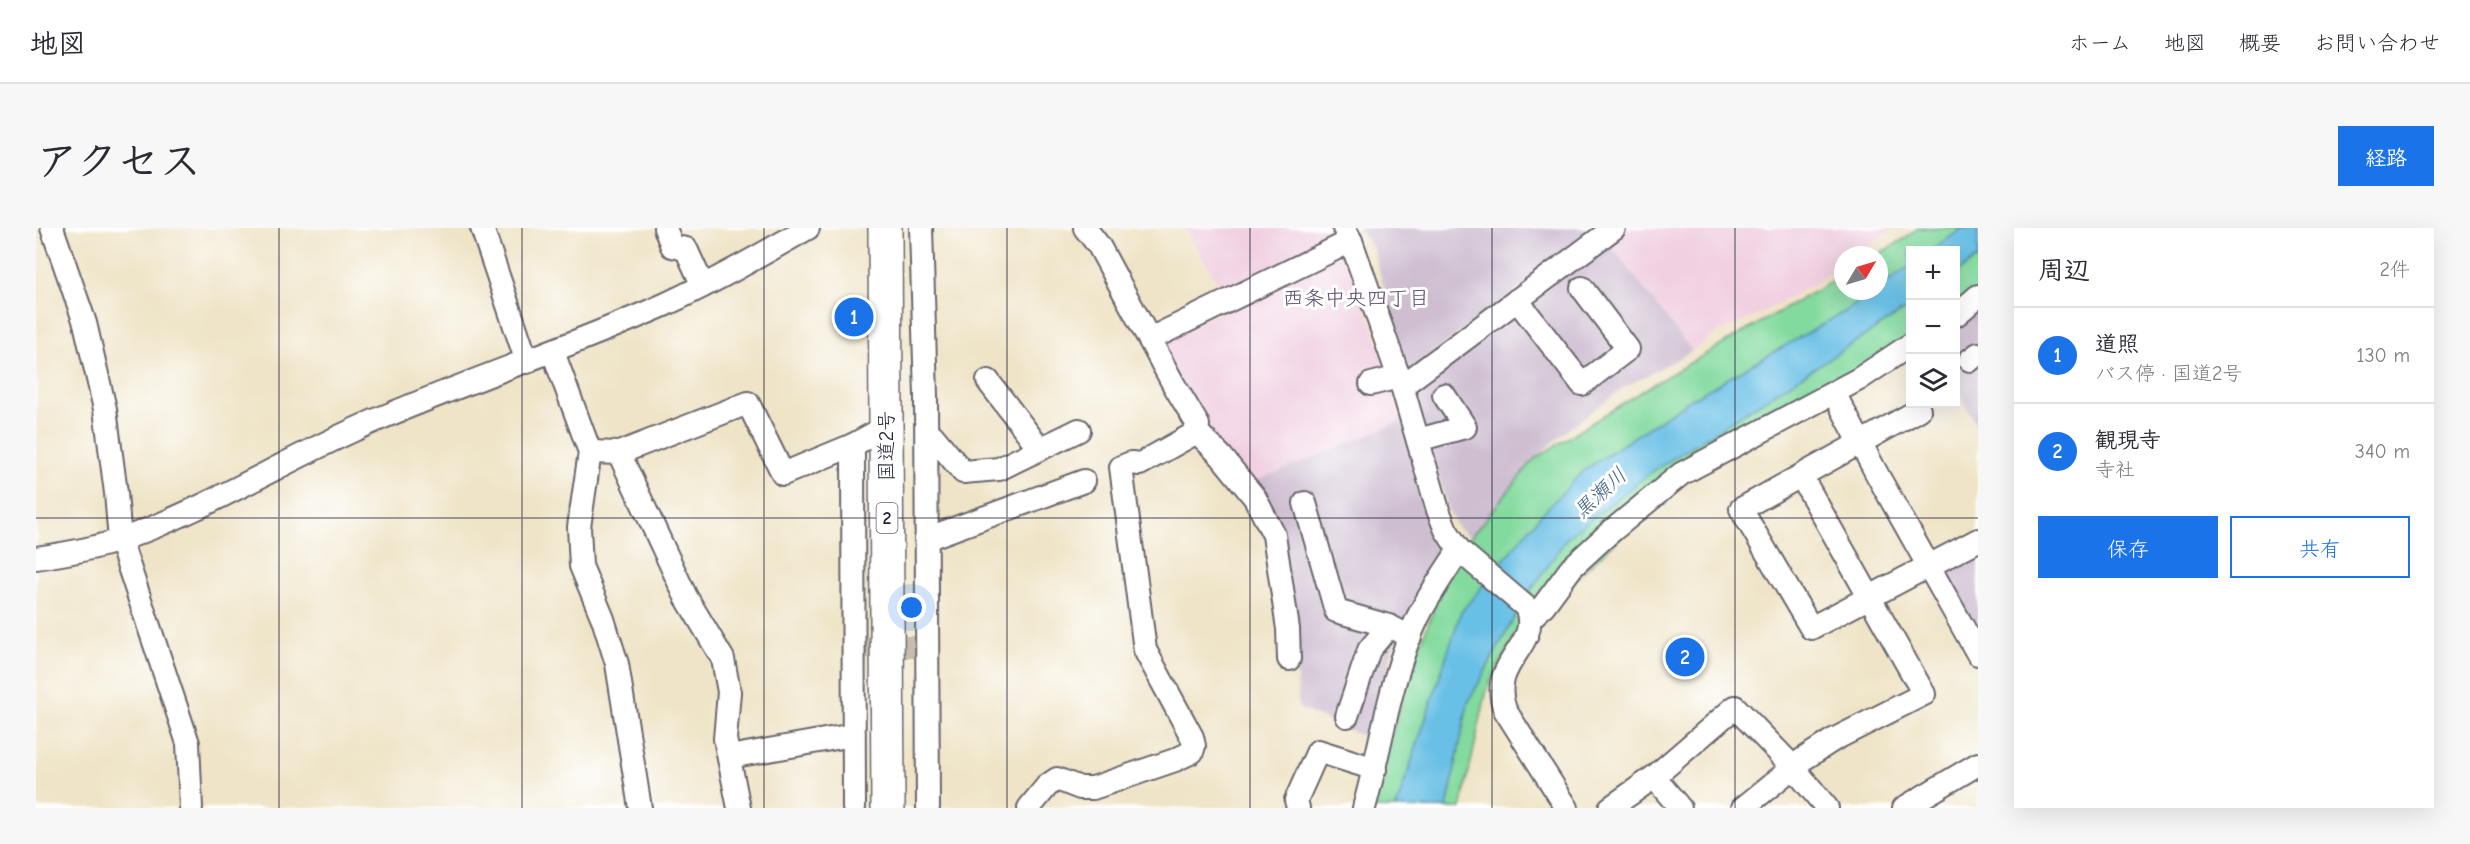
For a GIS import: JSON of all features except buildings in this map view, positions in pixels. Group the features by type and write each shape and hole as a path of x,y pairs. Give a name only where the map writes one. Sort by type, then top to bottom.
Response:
{"highway":[{"name":"国道2号","path":"885,228 888,808"}],"street":[{"path":"52,228 85,323 105,409 117,493 120,540 188,743 191,808"},
{"path":"482,228 526,362"},
{"path":"665,228 672,246 686,249 703,286"},
{"path":"36,558 78,551 120,540 201,505 373,422 481,377 553,352 665,304 703,286 808,228"},
{"path":"921,228 926,384 926,539 921,647 928,808"},
{"path":"1085,228 1099,246 1198,426 1197,432"},
{"path":"1371,384 1401,381 1517,300 1614,228"},
{"path":"1150,339 1348,234 1358,272 1401,381 1438,510 1446,530 1460,550 1528,613 1528,633 1502,678 1499,695 1504,710 1567,808"},
{"path":"1517,300 1582,384 1628,349 1582,288"},
{"path":"1960,312 1978,296"},
{"path":"1528,613 1544,605 1572,567 1681,474 1834,393 1906,348"},
{"path":"553,352 590,452 579,527 581,566 603,619 617,664 640,808"},
{"path":"988,381 1040,449"},
{"path":"1834,393 1978,654"},
{"path":"1418,440 1465,427 1444,396"},
{"path":"590,452 619,453 748,403 783,474 853,445 886,427"},
{"path":"1919,410 1741,509 1810,628 1978,540"},
{"path":"933,435 963,472 999,469 1079,430"},
{"path":"1197,432 1221,456 1255,498 1274,535 1288,629 1289,659"},
{"path":"1029,808 1047,786 1057,779 1080,788 1093,788 1192,752 1194,746 1192,738 1145,650 1121,467 1131,463 1140,464 1197,432"},
{"path":"853,445 857,647 853,735 854,808"},
{"path":"619,453 686,597 723,659 729,692 725,739 739,808"},
{"path":"1743,808 1793,767 1833,740 1924,694 1801,476"},
{"path":"926,539 1084,481"},
{"path":"1305,503 1336,611 1389,626 1410,638"},
{"path":"1364,808 1375,770 1389,703 1410,638 1432,592 1460,550"},
{"path":"1347,716 1369,650 1389,626"},
{"path":"1610,808 1654,777 1735,707 1793,767 1827,808"},
{"path":"729,757 853,735"},
{"path":"1298,808 1296,800 1318,751 1375,770"},
{"path":"1904,808 1978,764"},
{"path":"1654,777 1680,808"}],"shaded area":[{"path":"1185,228 1335,228 1343,238 1243,288 1222,290"},
{"path":"1357,228 1601,228 1411,369 1407,367 1372,246"},
{"path":"1625,228 1894,228 1867,246 1834,246 1834,270 1817,282 1756,316 1717,333 1692,351 1607,241"},
{"path":"1607,241 1692,351 1625,387 1573,425 1534,459 1470,538 1457,527 1449,511 1412,389"},
{"path":"1346,249 1404,420 1251,483 1215,441 1158,343"},
{"path":"1978,312 1978,428 1960,394 1960,326"},
{"path":"1404,420 1453,553 1418,603 1394,644 1369,739 1299,708 1294,631 1251,483"},
{"path":"1978,551 1978,648 1937,572"}],"green space":[{"path":"1918,228 1978,228 1978,293 1960,309 1960,246 1906,246 1906,343 1719,449 1517,631 1487,689 1461,808 1372,808 1405,686 1441,589 1470,538 1534,459 1650,386 1834,280 1834,300 1888,300 1888,249"}],"water":[{"path":"1963,228 1978,228 1978,257 1960,271 1960,246 1938,246"},
{"name":"黒瀬川","path":"1906,269 1906,310 1650,473 1567,538 1522,603 1468,703 1447,808 1396,808 1461,612 1537,519 1584,470 1693,398 1862,300 1888,300 1888,282"}],"tunnel":[{"path":"861,647 915,647"}],"place":[{"name":"道照","path":"854,317"},
{"name":"観現寺","path":"1685,657"}],"district":[{"name":"西条中央四丁目","path":"1356,298"}]}
